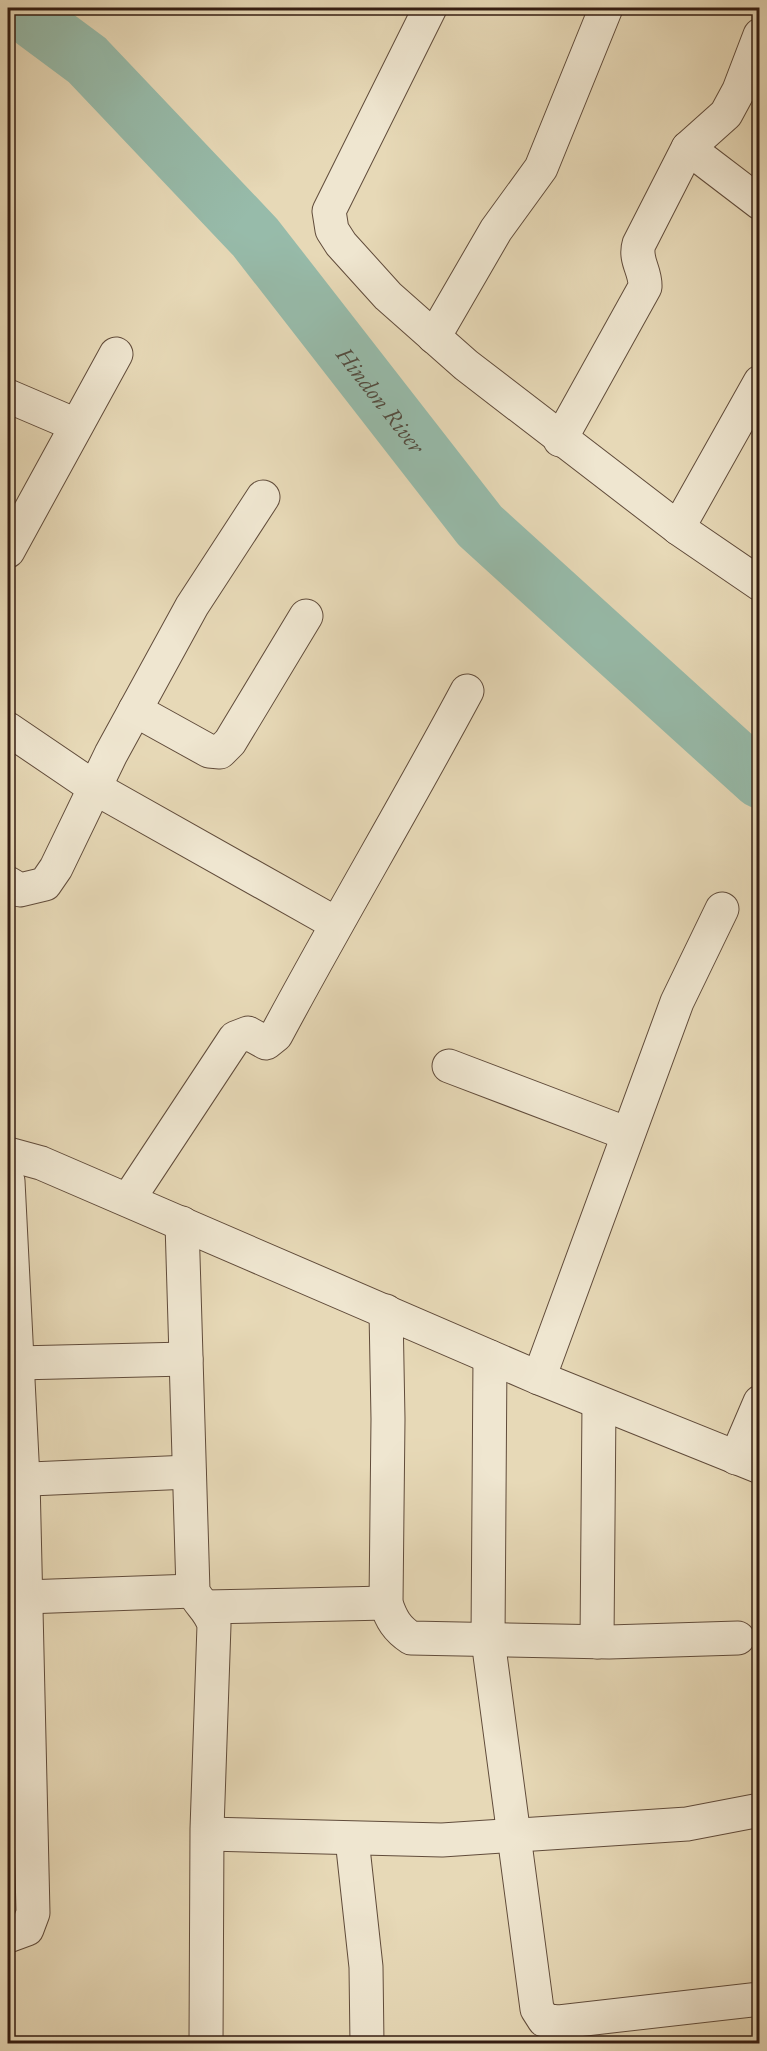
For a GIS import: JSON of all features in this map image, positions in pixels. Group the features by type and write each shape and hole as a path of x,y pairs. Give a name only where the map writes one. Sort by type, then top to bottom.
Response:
{"street":[{"path":"430,8 329,211 332,230 341,244 388,296 434,338 561,440 678,528 759,584"},
{"path":"434,338 496,230 541,168 606,8"},
{"path":"561,440 645,286 646,275 637,253 639,244 688,148 726,114 739,90 759,35"},
{"path":"688,148 759,203"},
{"path":"8,551 116,354"},
{"path":"678,528 759,382"},
{"path":"8,396 76,425"},
{"path":"8,883 20,890 45,884 57,868 135,710 192,606 263,496"},
{"path":"135,710 209,751 220,752 230,742 306,616"},
{"path":"128,1200 234,1038 248,1033 266,1043 271,1041 335,923 416,786 467,691"},
{"path":"8,729 95,788 335,923"},
{"path":"539,1378 677,1002 722,909"},
{"path":"449,1066 628,1134"},
{"path":"8,1154 41,1163 539,1378 748,1463 759,1402"},
{"path":"8,1181 17,1363 15,1479 25,1597 33,1913 27,1929 8,1936"},
{"path":"182,1223 189,1472 199,1599 214,1625 208,1834 206,2043"},
{"path":"386,1311 388,1419 386,1604 391,1619 402,1632 411,1638 597,1642 738,1638"},
{"path":"490,1357 488,1640 512,1836 540,2032 559,2022 759,1999"},
{"path":"17,1363 186,1359"},
{"path":"597,1642 599,1403"},
{"path":"15,1479 189,1472"},
{"path":"25,1597 386,1604"},
{"path":"208,1834 442,1840 687,1824 759,1810"},
{"path":"352,1839 366,1967 368,2043"}],"waterway":[{"name":"Hindon River","path":"17,8 87,60 255,237 480,526 760,780"}]}
